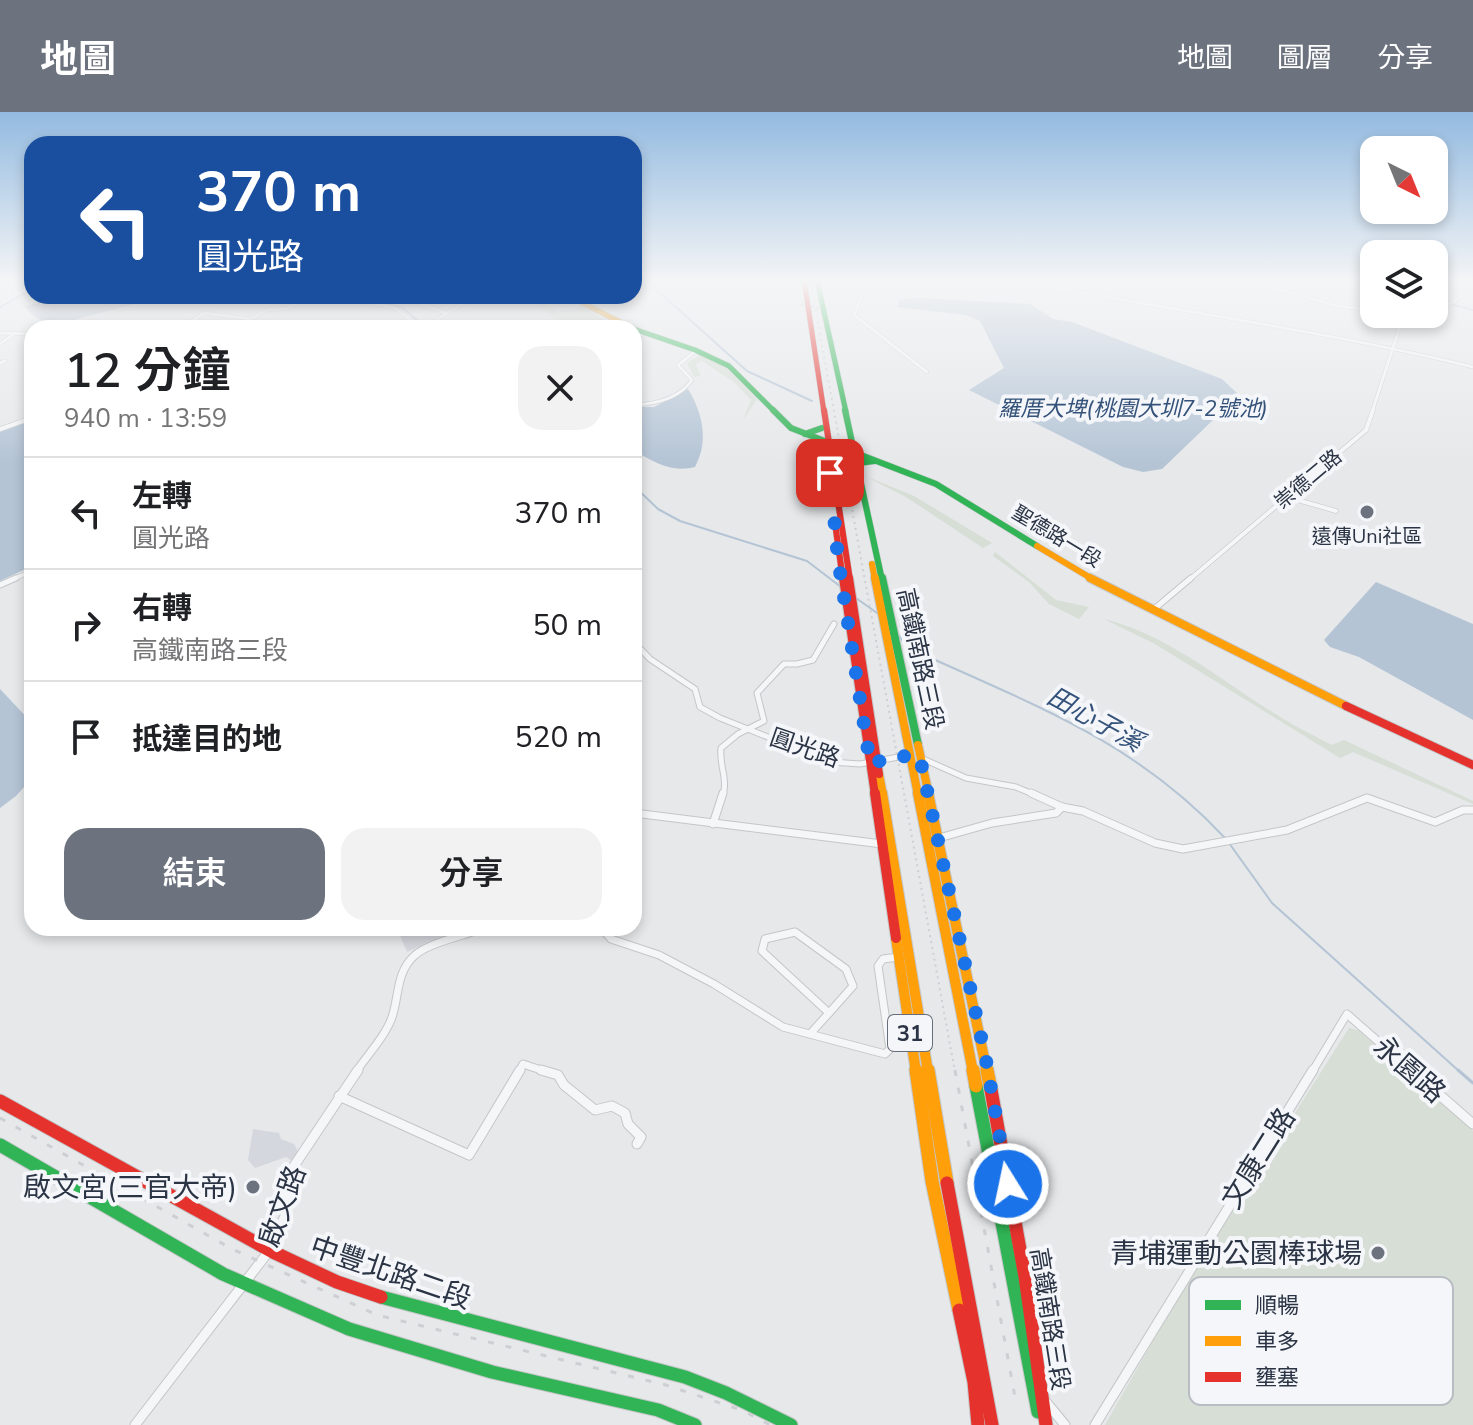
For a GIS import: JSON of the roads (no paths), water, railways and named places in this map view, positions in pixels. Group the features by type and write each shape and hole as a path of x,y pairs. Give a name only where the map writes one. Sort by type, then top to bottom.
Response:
{"main road":[{"path":"668,341 730,366 751,385 780,422 805,434 828,438 839,437 843,433"},
{"name":"31","path":"812,341 874,762 904,918 961,1267 992,1425"},
{"name":"高鐵南路三段","path":"827,341 898,668 1043,1425"},
{"name":"高鐵南路三段","path":"832,367 843,433 856,467 878,577"},
{"name":"31","path":"828,438 834,457 842,558"},
{"name":"聖德路一段","path":"828,438 849,453 936,484 1090,578 1293,681 1473,765"},
{"path":"834,457 849,453"},
{"path":"856,467 858,463 874,461"},
{"name":"高鐵南路三段","path":"915,757 937,839 986,1060 1042,1396 1043,1425"},
{"name":"31","path":"874,762 882,844 935,1195 974,1382 977,1422"},
{"path":"950,902 950,952"},
{"path":"899,957 904,918"},
{"name":"中豐北路二段","path":"0,1101 269,1251 358,1290 465,1322 633,1359 684,1375 791,1425"},
{"path":"0,1145 223,1274 349,1329 492,1372 658,1410 695,1425"},
{"path":"974,1382 985,1425"}],"street":[{"path":"888,341 927,372"},
{"path":"1358,341 1473,367"},
{"name":"崇德二路","path":"1153,610 1366,430 1394,341"},
{"path":"642,405 654,404 687,388 692,380 678,365 696,351"},
{"path":"0,429 24,421"},
{"path":"1287,497 1336,511"},
{"path":"0,585 24,574"},
{"path":"642,650 695,689 700,707 716,718 748,729 764,721 757,693 784,664 802,665 814,660 823,650 834,624"},
{"name":"圓光路","path":"713,824 726,785 719,762 721,748 748,729 821,759 843,764 915,757"},
{"path":"915,757 966,778 1016,787 1062,807 1083,811 1155,843 1183,849 1287,830 1367,798 1435,822 1463,810 1473,810"},
{"path":"937,839 992,823 1056,813 1062,807"},
{"path":"642,814 882,844"},
{"path":"810,1034 829,1013 853,986 846,969 795,932 765,939 762,951 829,1013"},
{"name":"啟文路","path":"135,1425 269,1251 285,1216 290,1172 393,1016 398,982 412,957 428,946 466,936"},
{"path":"608,936 631,948 659,955 714,984 783,1027 885,1054 890,1049 878,966 883,959 899,957"},
{"name":"永園路","path":"1347,1014 1473,1124"},
{"name":"文康二路","path":"1095,1425 1347,1014"},
{"path":"339,1096 469,1155 523,1064 558,1075 564,1085 595,1110 612,1106 625,1113 628,1124 641,1137 637,1144"},
{"path":"1042,1396 1065,1425"}],"water":[{"name":"羅厝大埤(桃園大圳7-2號池)","path":"990,341 1123,341 1222,379 1239,395 1162,469 1143,472 1123,467 969,390 1004,368"},
{"path":"688,389 697,408 703,437 695,467 678,469 642,455 642,407 654,407"},
{"path":"24,423 24,570 0,581 0,432"},
{"path":"1376,582 1473,624 1473,720 1359,657 1330,647 1324,640"},
{"path":"0,689 24,714 24,787 0,808"}],"waterway":[{"path":"714,341 747,371 812,401"},
{"name":"田心子溪","path":"642,494 658,509 680,521 807,561 841,587"},
{"name":"田心子溪","path":"856,598 877,613"},
{"name":"田心子溪","path":"898,635 909,648 1037,706 1116,749 1154,774 1225,838"},
{"name":"田心子溪","path":"1229,843 1272,903 1460,1072"},
{"name":"田心子溪","path":"1458,1070 1473,1083"}],"railway":[{"path":"821,341 955,1072"},
{"path":"955,1070 1015,1397"},
{"path":"0,1118 232,1249 377,1315 666,1385 744,1411 770,1425"}],"place":[{"name":"遠傳Uni社區","path":"1367,512"},
{"name":"啟文宮(三官大帝)","path":"253,1187"},
{"name":"青埔運動公園棒球場","path":"1378,1253"}]}
